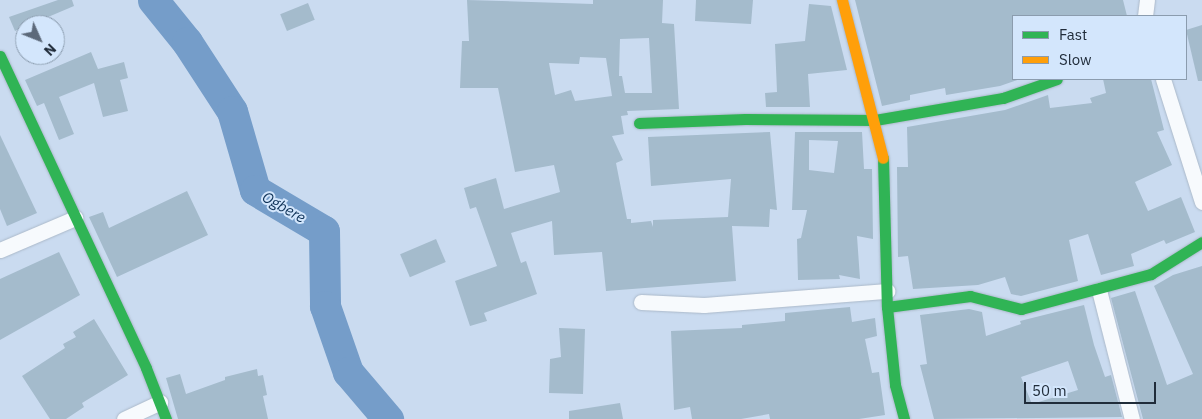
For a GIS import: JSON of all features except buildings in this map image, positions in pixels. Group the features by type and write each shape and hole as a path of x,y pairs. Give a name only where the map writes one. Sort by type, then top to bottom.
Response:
{"street":[{"path":"842,0 875,120 886,187 887,308 895,385 904,419"},
{"path":"1145,15 1147,0"},
{"path":"0,56 160,402 166,419"},
{"path":"639,123 745,119 875,120 984,102 1054,80"},
{"path":"1163,80 1202,202"},
{"path":"0,250 75,218"},
{"path":"887,308 970,296 1021,309 1098,290 1151,274 1202,242"},
{"path":"1098,290 1119,380 1132,419"},
{"path":"641,302 704,305 887,291"},
{"path":"124,419 160,402"}],"waterway":[{"name":"Ogbere","path":"153,0 187,42 232,111 255,190 324,231 325,306 348,372 388,419"}],"traffic: fast":[{"path":"0,56 146,368 166,419"},
{"path":"639,123 745,119 875,120 1003,98 1054,80"},
{"path":"883,158 887,307 895,385 904,419"},
{"path":"887,307 970,296 1021,309 1151,274 1202,242"}],"traffic: slow":[{"path":"842,0 883,158"}]}
